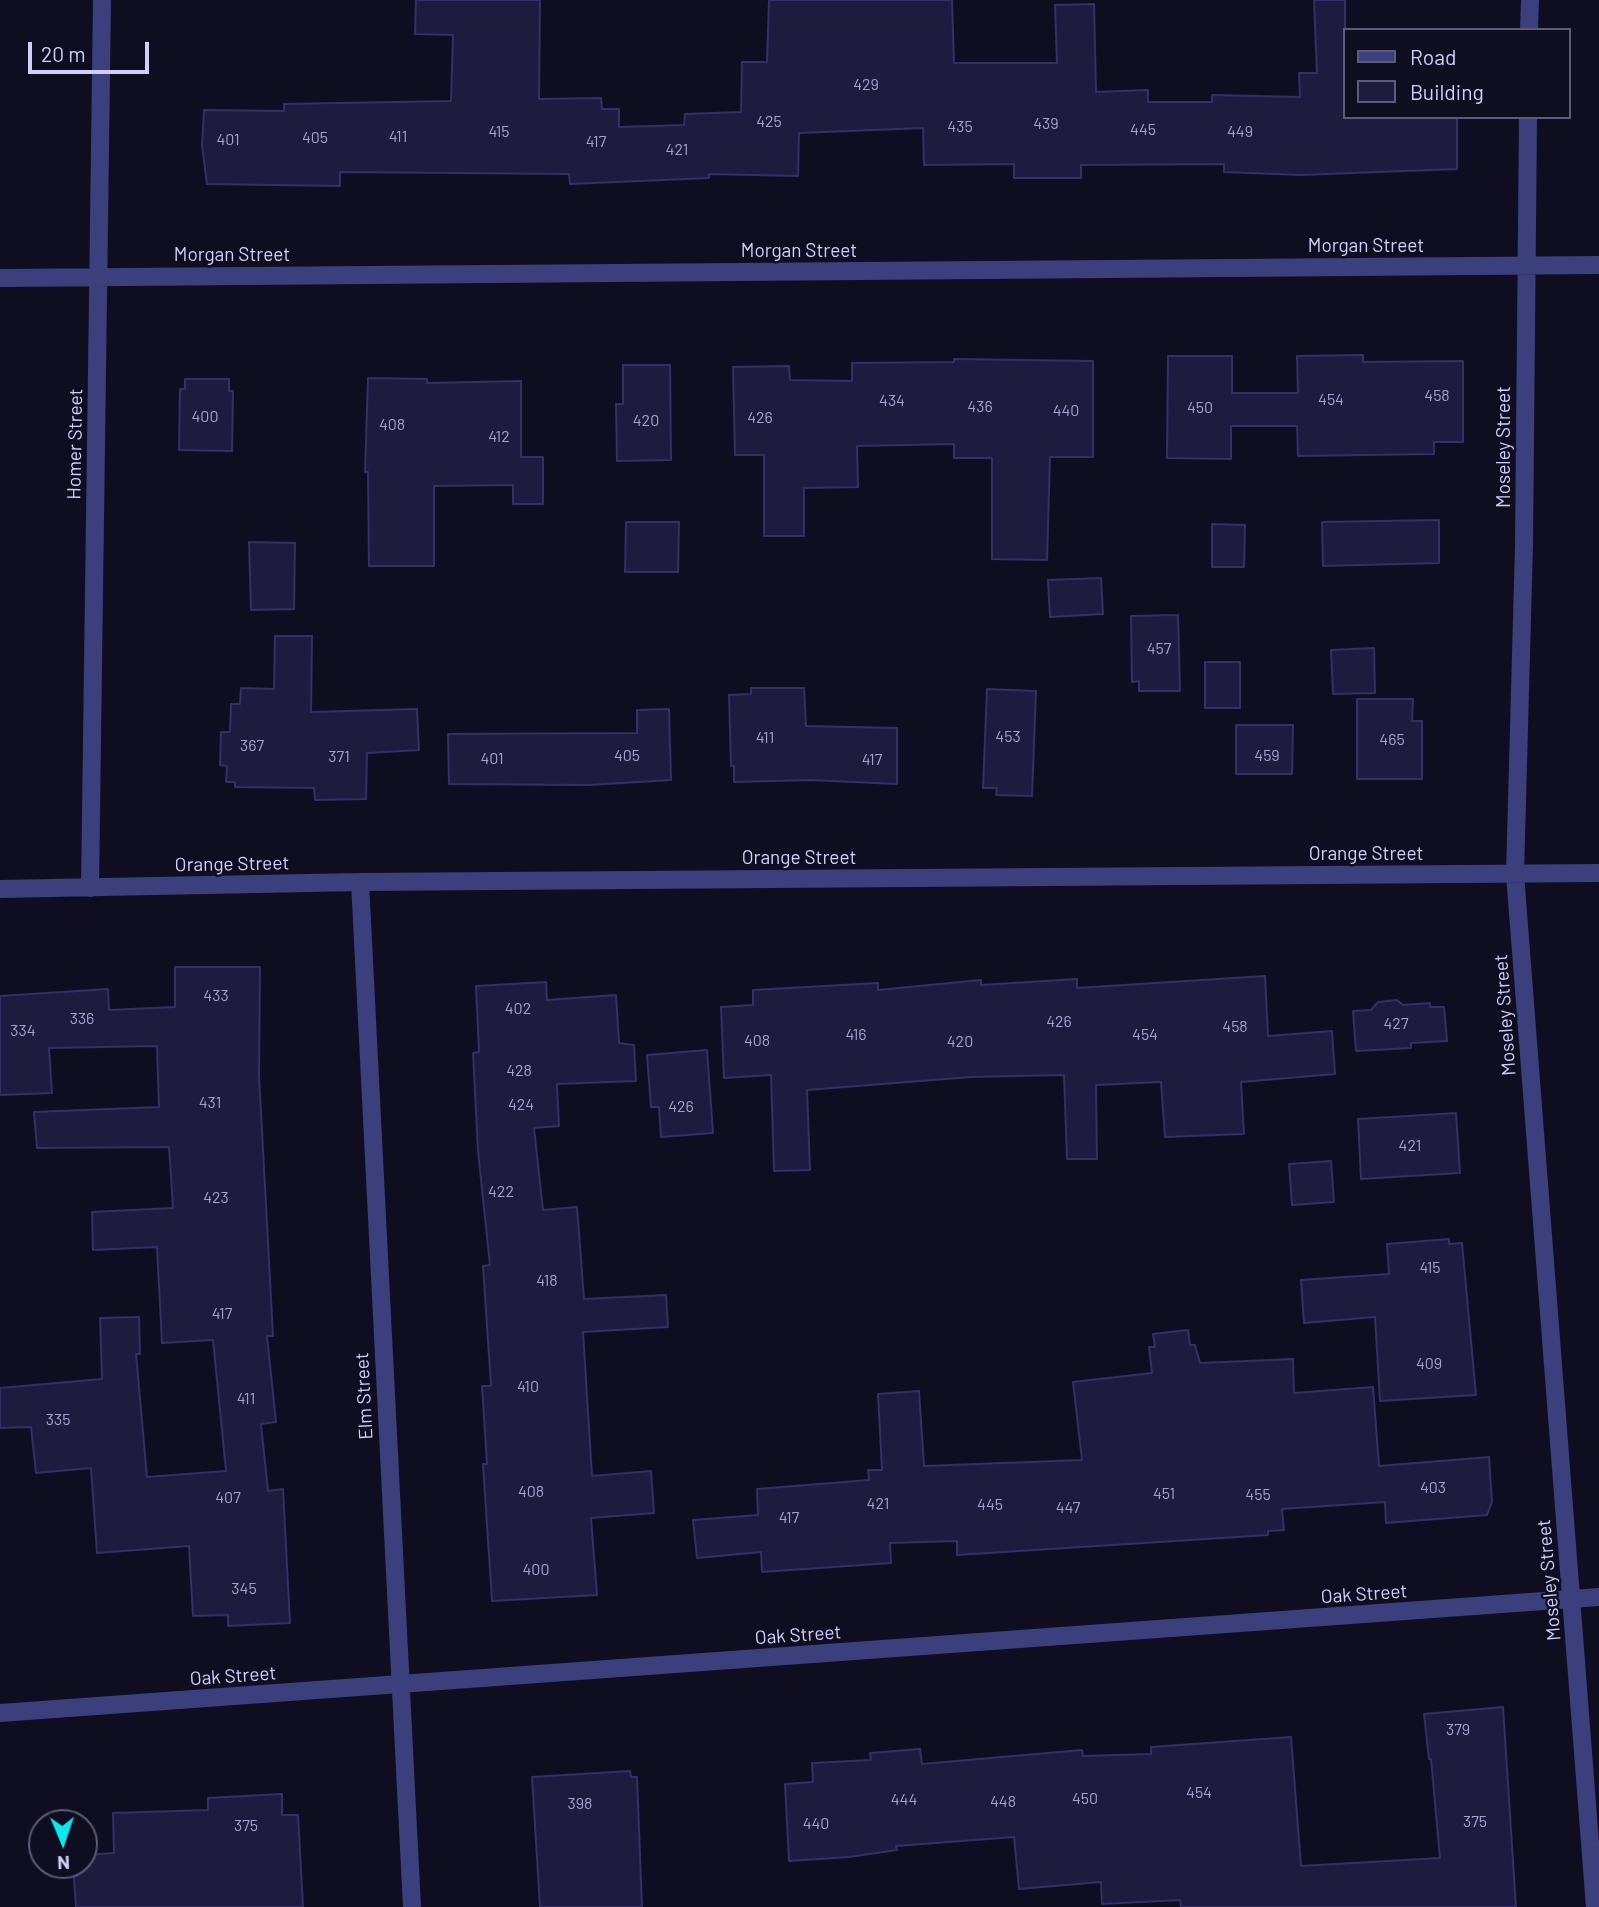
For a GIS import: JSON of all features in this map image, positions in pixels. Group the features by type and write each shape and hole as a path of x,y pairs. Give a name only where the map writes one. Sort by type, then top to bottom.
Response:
{"street":[{"name":"Homer Street","path":"90,888 102,0"},
{"path":"1529,28 1530,0"},
{"name":"Moseley Street","path":"1528,119 1524,545 1515,874 1595,1907"},
{"name":"Morgan Street","path":"0,278 1599,265"},
{"name":"Orange Street","path":"0,889 360,882 1599,873"},
{"name":"Elm Street","path":"360,882 412,1907"},
{"name":"Oak Street","path":"0,1713 1599,1597"}],"building":[{"path":"416,0 540,0 539,99 601,98 602,109 619,109 619,127 684,125 685,114 741,112 742,62 767,62 769,0 952,0 954,63 1057,63 1055,5 1094,4 1096,92 1148,90 1148,102 1212,102 1212,95 1300,97 1299,73 1317,73 1314,0 1345,0 1344,119 1457,119 1457,169 1301,175 1224,172 1224,164 1081,165 1081,178 1014,178 1014,164 924,165 923,128 799,133 798,176 709,174 709,178 570,184 569,174 340,172 340,186 207,184 202,145 204,110 284,111 284,104 451,101 453,35 415,34"},
{"path":"1363,355 1363,362 1463,361 1463,442 1434,442 1434,454 1298,456 1297,426 1231,426 1231,459 1167,458 1168,356 1232,356 1232,393 1298,393 1297,356"},
{"path":"954,359 1093,361 1093,457 1050,457 1047,560 992,559 992,458 954,458 954,444 857,446 858,487 804,488 804,536 764,536 764,455 735,455 733,367 789,366 790,380 852,381 852,363 954,362"},
{"path":"623,365 670,365 671,460 617,461 616,404 623,404"},
{"path":"368,378 427,379 427,383 521,381 521,457 543,457 543,504 513,504 513,485 434,486 434,566 369,566 368,472 365,472"},
{"path":"185,379 229,379 229,391 233,391 232,451 179,450 180,389 185,389"},
{"path":"1439,520 1439,563 1323,566 1322,522"},
{"path":"626,522 679,522 678,572 625,572"},
{"path":"1212,524 1245,525 1244,567 1212,567"},
{"path":"249,542 295,543 294,609 251,610"},
{"path":"1101,578 1103,614 1050,617 1048,580"},
{"path":"1178,615 1180,691 1139,691 1139,681 1132,682 1131,616"},
{"path":"275,636 312,636 311,712 417,709 419,750 367,753 366,799 315,800 314,788 235,787 235,782 226,782 227,766 220,765 221,732 230,732 231,704 240,704 241,688 274,689"},
{"path":"1374,648 1375,693 1333,694 1331,650"},
{"path":"1205,662 1240,662 1240,708 1205,708"},
{"path":"751,688 804,688 806,726 897,728 897,784 810,780 734,782 729,695 751,694"},
{"path":"987,689 1036,691 1032,796 996,795 997,788 983,788"},
{"path":"1357,699 1413,699 1412,721 1422,721 1422,779 1357,779"},
{"path":"669,709 671,780 589,785 449,784 448,734 637,733 637,710"},
{"path":"1236,725 1293,725 1292,774 1236,774"},
{"path":"175,967 260,967 259,1075 273,1336 267,1336 276,1422 261,1424 268,1491 283,1489 290,1623 228,1626 228,1615 193,1616 189,1546 97,1553 91,1468 36,1473 31,1427 0,1428 0,1388 102,1379 100,1318 139,1317 140,1354 136,1354 147,1477 226,1471 213,1340 162,1343 157,1247 93,1250 92,1212 173,1208 169,1147 37,1148 34,1112 159,1107 157,1046 49,1048 52,1093 0,1095 0,996 108,989 109,1010 175,1007"},
{"path":"1265,976 1268,1036 1332,1031 1335,1074 1241,1082 1244,1134 1165,1137 1161,1082 1096,1085 1097,1159 1067,1159 1064,1075 971,1077 807,1090 810,1170 774,1171 771,1075 724,1078 721,1007 753,1005 753,990 878,983 878,990 981,980 981,985 1077,979 1077,988"},
{"path":"546,982 547,1000 616,995 619,1043 634,1045 636,1081 557,1084 559,1126 534,1128 543,1210 577,1207 584,1299 666,1295 668,1327 583,1332 592,1476 651,1471 654,1513 591,1518 597,1595 492,1601 483,1464 487,1464 482,1386 491,1386 483,1266 490,1265 478,1151 473,1053 479,1052 476,986"},
{"path":"1397,1000 1403,1005 1430,1003 1430,1007 1444,1007 1447,1041 1411,1043 1411,1048 1356,1051 1353,1011 1371,1010 1378,1002"},
{"path":"707,1050 713,1133 661,1137 659,1107 651,1107 647,1055"},
{"path":"1456,1113 1460,1173 1361,1179 1358,1119"},
{"path":"1331,1161 1334,1202 1292,1205 1289,1164"},
{"path":"1449,1239 1449,1244 1462,1243 1476,1395 1380,1401 1375,1317 1304,1323 1301,1280 1389,1274 1387,1244"},
{"path":"1188,1330 1190,1345 1195,1345 1200,1363 1293,1359 1294,1393 1373,1387 1379,1466 1489,1457 1492,1502 1487,1515 1386,1523 1385,1502 1282,1509 1284,1530 1268,1531 1268,1535 957,1555 957,1541 890,1543 891,1563 762,1572 761,1552 697,1558 693,1520 758,1515 757,1489 869,1480 868,1470 882,1470 878,1394 919,1391 924,1466 1082,1460 1073,1382 1152,1373 1149,1347 1155,1347 1153,1334"},
{"path":"1503,1707 1516,1907 1181,1907 1180,1900 1102,1904 1101,1882 1019,1889 1014,1837 896,1846 897,1850 849,1857 789,1861 785,1784 813,1782 812,1763 871,1760 870,1753 920,1749 922,1764 1082,1750 1083,1756 1151,1754 1151,1747 1291,1737 1301,1866 1440,1858 1424,1714"},
{"path":"630,1771 631,1777 637,1777 642,1907 540,1907 532,1777"},
{"path":"282,1794 282,1815 298,1815 303,1907 76,1907 74,1879 98,1879 98,1854 114,1853 113,1813 208,1810 208,1798"}]}
